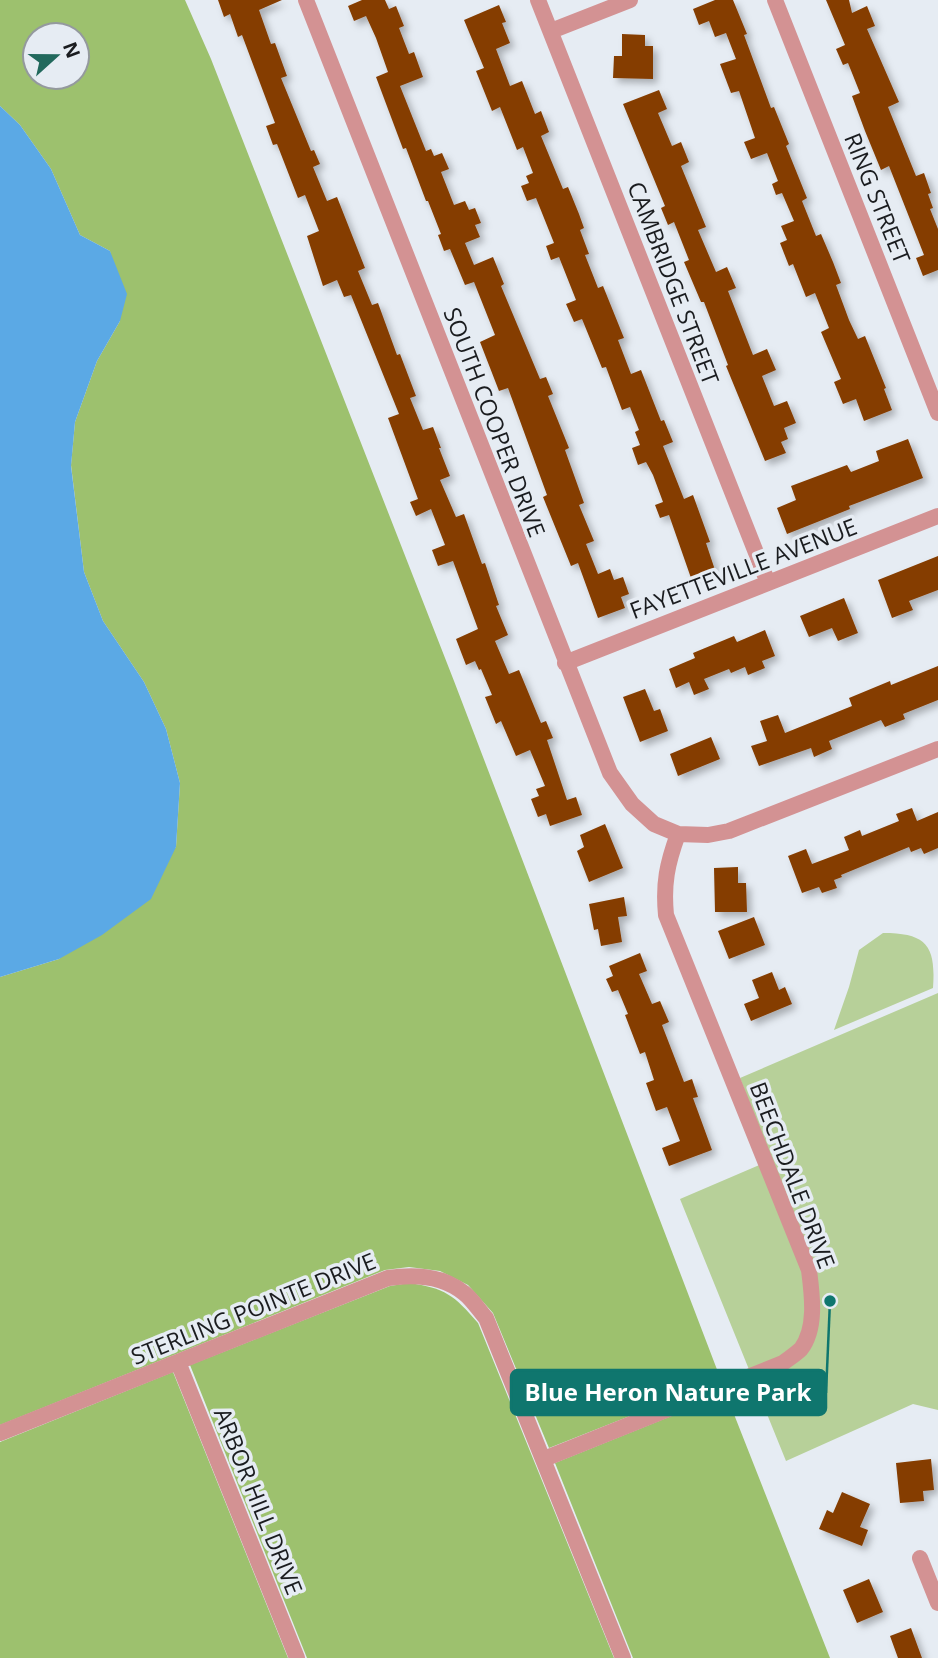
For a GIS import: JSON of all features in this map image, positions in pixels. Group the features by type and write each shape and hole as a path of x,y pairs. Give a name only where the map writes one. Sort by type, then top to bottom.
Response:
{"street":[{"name":"SOUTH COOPER DRIVE","path":"306,0 610,773 632,804 653,824 678,834"},
{"name":"CAMBRIDGE STREET","path":"538,0 768,583"},
{"path":"551,31 630,0"},
{"name":"RING STREET","path":"775,0 938,412"},
{"name":"FAYETTEVILLE AVENUE","path":"565,663 938,516"},
{"path":"678,834 708,835 729,831 938,749"},
{"name":"BEECHDALE DRIVE","path":"544,1459 783,1363 802,1348 812,1323 809,1270 666,915 664,895 667,866 678,834"},
{"name":"STERLING POINTE DRIVE","path":"0,1433 388,1278 409,1275 436,1278 464,1292 486,1318 623,1658"},
{"name":"ARBOR HILL DRIVE","path":"178,1362 297,1658"},
{"path":"920,1558 938,1603"}],"green space":[{"path":"0,0 185,0 211,59 454,681 721,1380 549,1448 493,1313 468,1285 440,1271 409,1267 385,1270 0,1425 0,977 59,959 176,847 180,783 166,729 144,682 103,621 84,572 71,465 75,422 97,361 120,321 110,251 80,235 51,169 20,125 0,106"},
{"path":"883,933 910,936 926,945 933,962 933,988 834,1030 859,950"},
{"path":"938,993 938,1410 913,1404 786,1461 680,1199 771,1160 740,1078"},
{"path":"409,1283 432,1287 448,1294 478,1323 614,1658 307,1658 190,1365 390,1286"},
{"path":"173,1372 288,1658 0,1658 0,1442"},
{"path":"726,1394 830,1658 633,1658 555,1463"}],"water":[{"path":"0,106 20,125 51,169 80,235 110,251 127,294 120,321 97,361 75,422 71,466 84,572 103,621 144,682 166,729 180,783 176,847 151,899 102,935 59,959 0,977"}],"building":[{"path":"218,0 282,0 259,10 271,44 275,43 287,76 281,78 311,151 314,150 320,164 313,167 327,201 337,197 365,268 358,271 372,305 378,303 397,355 400,354 416,396 410,398 423,430 433,427 450,476 440,480 456,517 464,514 482,564 485,563 499,605 496,606 508,635 495,641 509,674 519,670 541,723 546,721 553,738 547,740 567,800 576,797 582,815 550,826 546,814 538,817 531,799 539,796 536,789 545,786 530,750 516,756 501,721 496,724 485,697 492,695 481,669 479,670 475,661 466,665 456,639 478,629 453,561 438,566 432,550 445,545 431,509 416,516 410,502 418,499 388,418 399,414 351,295 344,297 337,280 323,286 307,236 319,231 305,195 298,198 277,144 273,145 266,126 275,123 242,35 238,37 230,14 224,17"},
{"path":"362,0 385,0 389,9 396,6 404,26 399,28 409,54 414,52 423,77 400,86 426,151 431,149 434,156 442,153 449,169 441,172 454,205 465,201 469,210 475,208 481,223 475,225 480,237 465,243 474,265 493,257 504,284 501,286 540,379 546,377 553,394 548,396 569,448 565,450 584,503 579,505 594,541 586,544 598,574 610,569 614,580 623,577 629,594 621,597 625,608 598,618 578,563 571,566 543,497 547,495 508,388 499,391 480,342 495,335 474,282 465,285 450,249 444,251 438,235 441,234 406,148 403,149 376,77 388,72 376,38 366,16 354,21 348,6"},
{"path":"715,0 733,0 771,108 774,107 789,144 786,146 807,198 802,201 816,236 821,234 833,262 841,283 836,285 849,320 858,339 865,336 886,388 884,389 892,410 864,421 856,399 843,404 834,382 841,379 821,332 829,328 815,293 806,297 793,264 789,266 780,243 787,240 781,226 794,221 782,193 776,195 772,184 778,181 767,153 751,159 744,142 755,138 739,91 731,93 720,64 736,59 726,33 715,37 709,21 699,25 693,9"},
{"path":"826,0 849,0 852,13 867,6 875,26 867,29 899,102 888,107 916,176 924,173 931,193 928,194 933,208 930,209 938,229 938,270 923,276 916,258 924,255 889,166 881,170 865,131 852,96 860,93 848,63 843,65 836,49 845,45"},
{"path":"499,5 506,22 502,23 510,43 496,49 510,86 522,81 535,114 541,111 549,132 541,136 563,189 568,187 579,214 584,228 580,230 589,254 585,255 598,288 603,286 624,338 618,340 631,374 641,370 661,421 664,420 673,442 663,446 684,499 693,495 710,542 706,543 715,570 691,578 669,515 660,518 655,505 663,502 653,475 646,462 638,465 632,448 640,445 635,432 639,430 630,407 622,410 606,367 602,368 582,319 574,322 566,304 576,300 559,257 551,260 546,246 554,243 536,198 527,201 521,186 529,183 526,176 533,173 523,147 517,150 500,107 492,111 476,71 484,68 464,20"},
{"path":"622,34 645,35 645,46 653,46 653,79 613,78 614,56 622,56"},
{"path":"659,90 667,109 658,113 672,146 681,142 689,162 681,166 706,227 698,230 716,272 727,267 736,288 728,291 753,355 767,349 776,370 762,376 774,406 787,401 796,423 784,428 788,439 781,442 786,453 765,461 726,366 728,365 704,302 701,302 684,262 689,260 674,222 668,225 661,208 665,206 623,104"},
{"path":"908,439 923,478 849,506 850,509 787,534 777,508 796,500 791,486 847,465 851,472 879,461 876,451"},
{"path":"938,556 938,590 909,601 913,610 892,618 878,580"},
{"path":"844,598 858,633 838,641 832,628 809,637 800,616"},
{"path":"765,630 775,656 762,661 765,668 748,675 745,667 731,673 729,669 704,679 709,689 694,695 689,682 676,688 669,669 695,658 693,653 734,636 737,642"},
{"path":"938,666 938,700 903,714 905,719 885,727 881,720 829,741 832,749 814,757 811,748 759,766 751,746 767,741 760,721 778,715 785,733 852,706 849,698 890,681 891,685"},
{"path":"645,689 654,711 660,709 668,731 640,742 623,697"},
{"path":"711,737 720,759 678,776 670,754"},
{"path":"912,808 917,821 938,812 938,848 924,854 921,848 911,852 909,847 841,875 842,877 834,880 837,888 822,893 819,887 802,893 788,856 806,849 812,864 849,850 844,837 860,830 862,836 899,821 896,814"},
{"path":"605,824 623,868 589,882 577,851 584,847 580,835"},
{"path":"738,867 738,883 746,883 747,912 715,912 714,868"},
{"path":"624,897 627,916 618,917 622,942 601,946 598,929 594,930 589,904"},
{"path":"754,917 765,945 729,959 718,931"},
{"path":"640,953 647,971 639,974 652,1004 660,1001 669,1022 662,1025 684,1082 692,1079 698,1097 693,1098 712,1150 669,1166 662,1148 680,1141 667,1107 656,1111 646,1083 654,1080 645,1052 640,1054 618,990 612,992 606,979 613,976 609,966"},
{"path":"772,972 779,990 785,987 792,1004 751,1021 744,1004 759,998 752,980"},
{"path":"931,1459 934,1490 923,1491 924,1501 900,1503 896,1463"},
{"path":"842,1492 870,1504 860,1527 868,1530 862,1546 819,1529 827,1510 833,1513"},
{"path":"869,1579 883,1612 857,1623 843,1590"},
{"path":"911,1628 922,1658 898,1658 890,1636"}],"place":[{"name":"Blue Heron Nature Park","path":"830,1301"}]}
